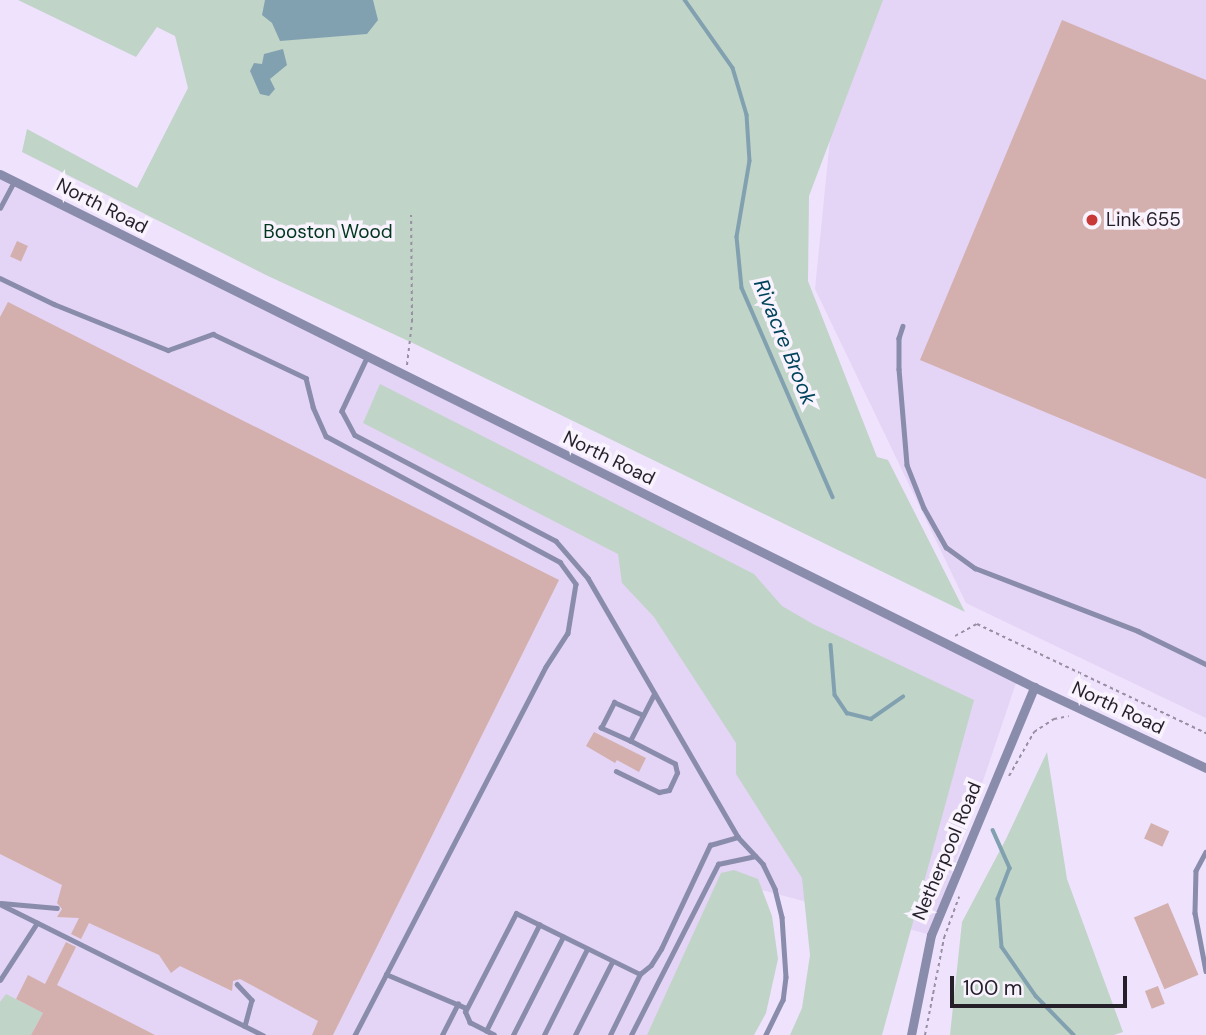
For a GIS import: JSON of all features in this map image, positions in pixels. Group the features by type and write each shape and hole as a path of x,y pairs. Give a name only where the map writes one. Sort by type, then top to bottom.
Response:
{"street":[{"name":"North Road","path":"0,174 1034,687 1206,768"},
{"name":"Netherpool Road","path":"911,1035 931,934 1034,687"}],"lane":[{"path":"0,208 14,182"},
{"path":"0,278 54,304 168,350 213,334 306,379 313,407 326,436 560,562 576,584 568,633 546,667 355,1035"},
{"path":"903,326 899,338 899,359 907,465 924,508 946,547 975,568 1138,631 1206,664"},
{"path":"367,358 342,411 355,435 556,541 588,578 738,836 756,856 775,889 786,953 783,1000 766,1035"},
{"path":"630,741 655,693"},
{"path":"616,771 659,792 669,790 677,774 675,764 601,728 614,702 643,715"},
{"path":"610,1035 640,974 651,965 661,949 710,845 738,836"},
{"path":"1206,852 1196,871 1195,913 1206,971"},
{"path":"631,1035 718,864 756,856"},
{"path":"0,904 57,908"},
{"path":"0,904 263,1035"},
{"path":"494,1035 470,1023 466,1008 516,913 640,974"},
{"path":"0,979 37,923"},
{"path":"486,1031 539,925"},
{"path":"513,1035 563,937"},
{"path":"544,1035 587,949"},
{"path":"575,1035 612,962"},
{"path":"386,974 466,1008"},
{"path":"237,984 252,1000 245,1026"},
{"path":"442,1035 458,1004"}],"path":[{"path":"403,376 410,356 412,322 411,215"},
{"path":"943,642 977,624 1206,733"},
{"path":"1003,786 1034,732 1054,719 1074,715"},
{"path":"925,1035 944,938 963,887"}],"shaded area":[{"path":"776,0 1206,0 1206,718 966,603 815,289 834,99"},
{"path":"0,174 1016,683 931,935 725,880 647,1035 0,1035"}],"green space":[{"name":"Booston Wood","path":"18,0 883,0 809,196 808,281 877,457 888,460 965,612 417,345 268,276 22,152 27,129 137,188 188,88 175,36 157,27 136,57"},
{"path":"380,384 754,574 782,606 813,624 974,700 882,1035 790,1035 802,1008 810,955 802,878 736,774 736,743 654,617 622,583 618,554 363,423"},
{"path":"1047,752 1067,879 1123,1032 1114,1035 950,1035 962,922 1006,839"},
{"path":"734,870 758,879 772,916 778,959 766,1013 754,1035 647,1035 721,873"},
{"path":"6,994 43,1013 31,1035 0,1035 0,1002"}],"water":[{"path":"265,0 373,0 378,20 367,34 280,41 272,23 262,15"},
{"path":"283,49 287,65 270,79 275,89 269,96 260,94 250,71 254,63 262,64 264,54"}],"building":[{"name":"Link 655","path":"1062,20 1206,80 1206,479 920,360"},
{"path":"17,241 28,246 21,261 10,257"},
{"path":"8,302 559,580 333,1035 312,1035 318,1021 240,979 233,981 232,991 180,966 171,973 159,955 89,923 81,939 71,934 79,918 57,917 62,909 57,903 62,885 0,854 0,317"},
{"path":"594,732 646,758 639,772 617,760 615,763 586,746"},
{"path":"1151,823 1169,831 1162,847 1144,839"},
{"path":"1168,903 1198,975 1164,989 1134,917"},
{"path":"66,942 76,947 57,985 155,1035 31,1035 43,1013 16,999 28,975 45,984"},
{"path":"1158,986 1165,1004 1152,1009 1145,991"}],"waterway":[{"name":"Rivacre Brook","path":"685,0 733,68 747,115 750,161 737,237 742,288 833,497"},
{"path":"831,645 835,695 847,713 871,719 903,697"},
{"name":"Rivacre Brook","path":"993,830 1010,868 998,899 1002,947 1036,996 1074,1035"}],"place":[{"name":"Link 655","path":"1092,220"}]}
